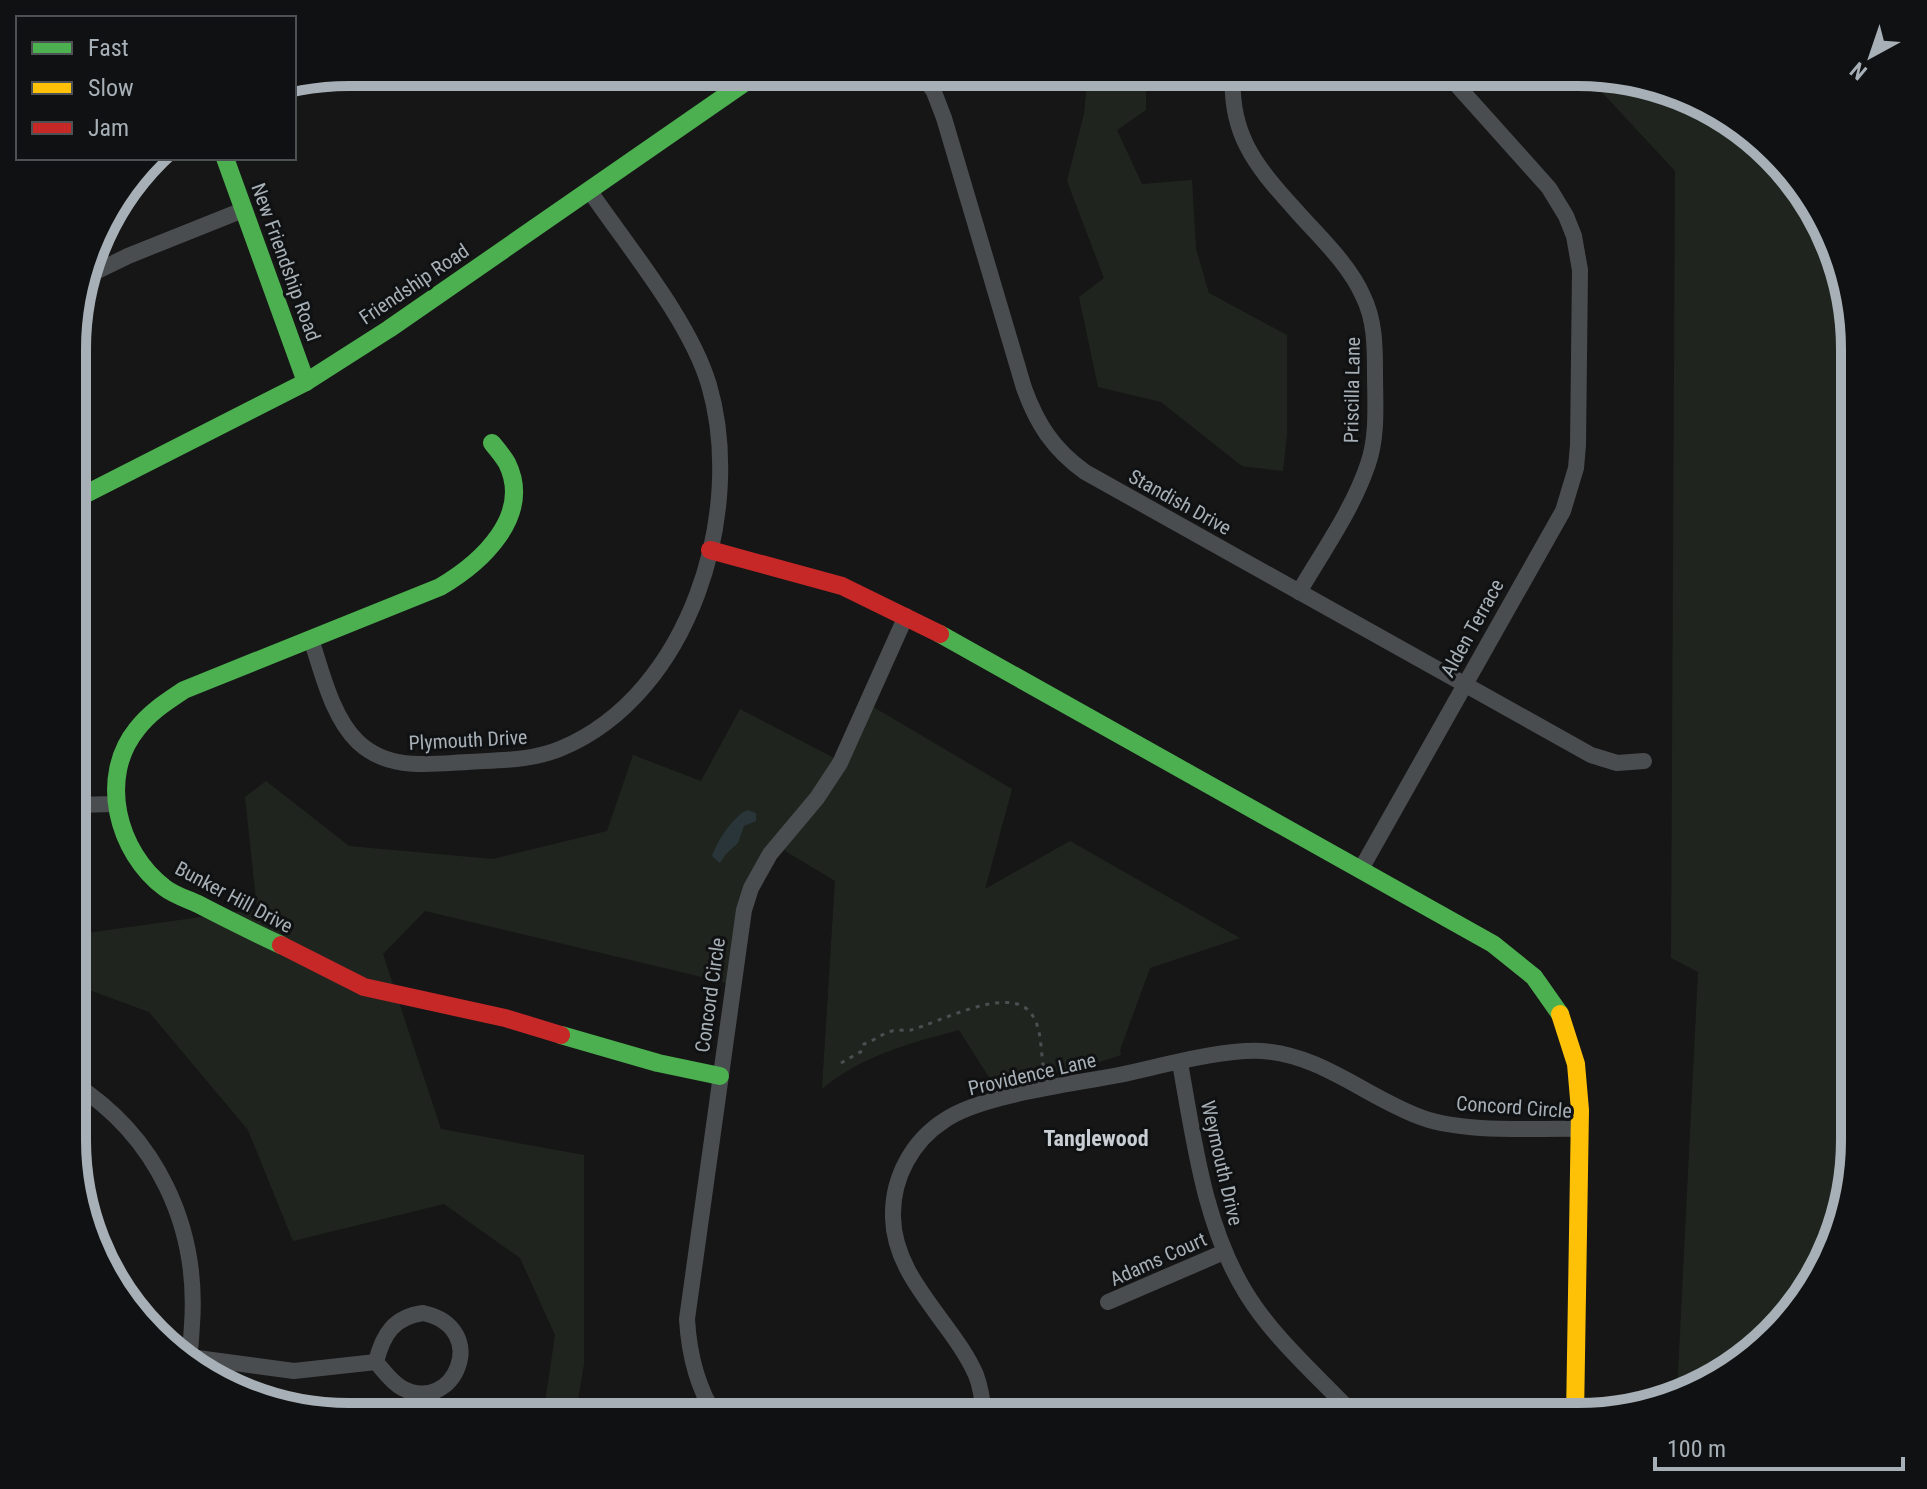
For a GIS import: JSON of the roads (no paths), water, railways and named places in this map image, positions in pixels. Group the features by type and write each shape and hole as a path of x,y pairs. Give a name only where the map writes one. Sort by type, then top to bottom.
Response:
{"street":[{"name":"Friendship Road","path":"86,494 306,382 389,329 739,86"},
{"name":"Standish Drive","path":"930,86 944,118 1024,388 1039,426 1053,445 1085,472 1591,755 1617,763 1644,761"},
{"name":"Priscilla Lane","path":"1233,87 1237,123 1254,163 1351,275 1364,297 1373,328 1375,415 1369,462 1358,489 1299,592"},
{"name":"Alden Terrace","path":"1361,869 1563,511 1573,484 1578,445 1580,270 1574,236 1558,201 1458,87"},
{"name":"New Friendship Road","path":"226,160 306,382"},
{"name":"Plymouth Drive","path":"313,644 339,713 350,733 371,752 387,760 415,765 523,759 547,754 592,733 623,709 649,681 672,648 690,615 710,550 719,497 721,458 718,424 708,382 683,326 589,190"},
{"path":"98,270 243,210"},
{"name":"Bunker Hill Drive","path":"492,443 507,464 513,483 513,500 503,528 479,561 459,577 313,644 184,690 154,708 130,737 122,754 116,804 128,847 148,874 165,888 348,981 377,991 505,1018 658,1063 720,1076"},
{"path":"710,550 842,586 906,616 1493,944 1523,966 1542,986 1562,1019 1573,1049 1579,1129"},
{"name":"Concord Circle","path":"709,1402 696,1377 687,1319 744,910 751,888 770,854 817,798 840,763 906,616"},
{"path":"87,805 116,804"},
{"name":"Concord Circle","path":"1180,1063 1240,1051 1289,1055 1323,1066 1397,1107 1443,1124 1579,1129 1575,1403"},
{"name":"Providence Lane","path":"981,1403 975,1374 909,1271 899,1249 893,1217 894,1196 911,1153 924,1137 945,1120 970,1107 1180,1063"},
{"name":"Weymouth Drive","path":"1180,1063 1212,1218 1224,1252 1254,1305 1343,1403"},
{"path":"87,1093 127,1128 156,1165 176,1205 192,1267 194,1305 190,1350"},
{"name":"Adams Court","path":"1108,1302 1224,1252"},
{"path":"423,1313 437,1316 449,1324 460,1341 461,1353 454,1375 447,1384 434,1391 411,1392 399,1387 376,1362 388,1331 397,1321 409,1315 423,1313"},
{"path":"207,1361 294,1371 376,1362"}],"district":[{"name":"Tanglewood","path":"1096,1138"}]}
